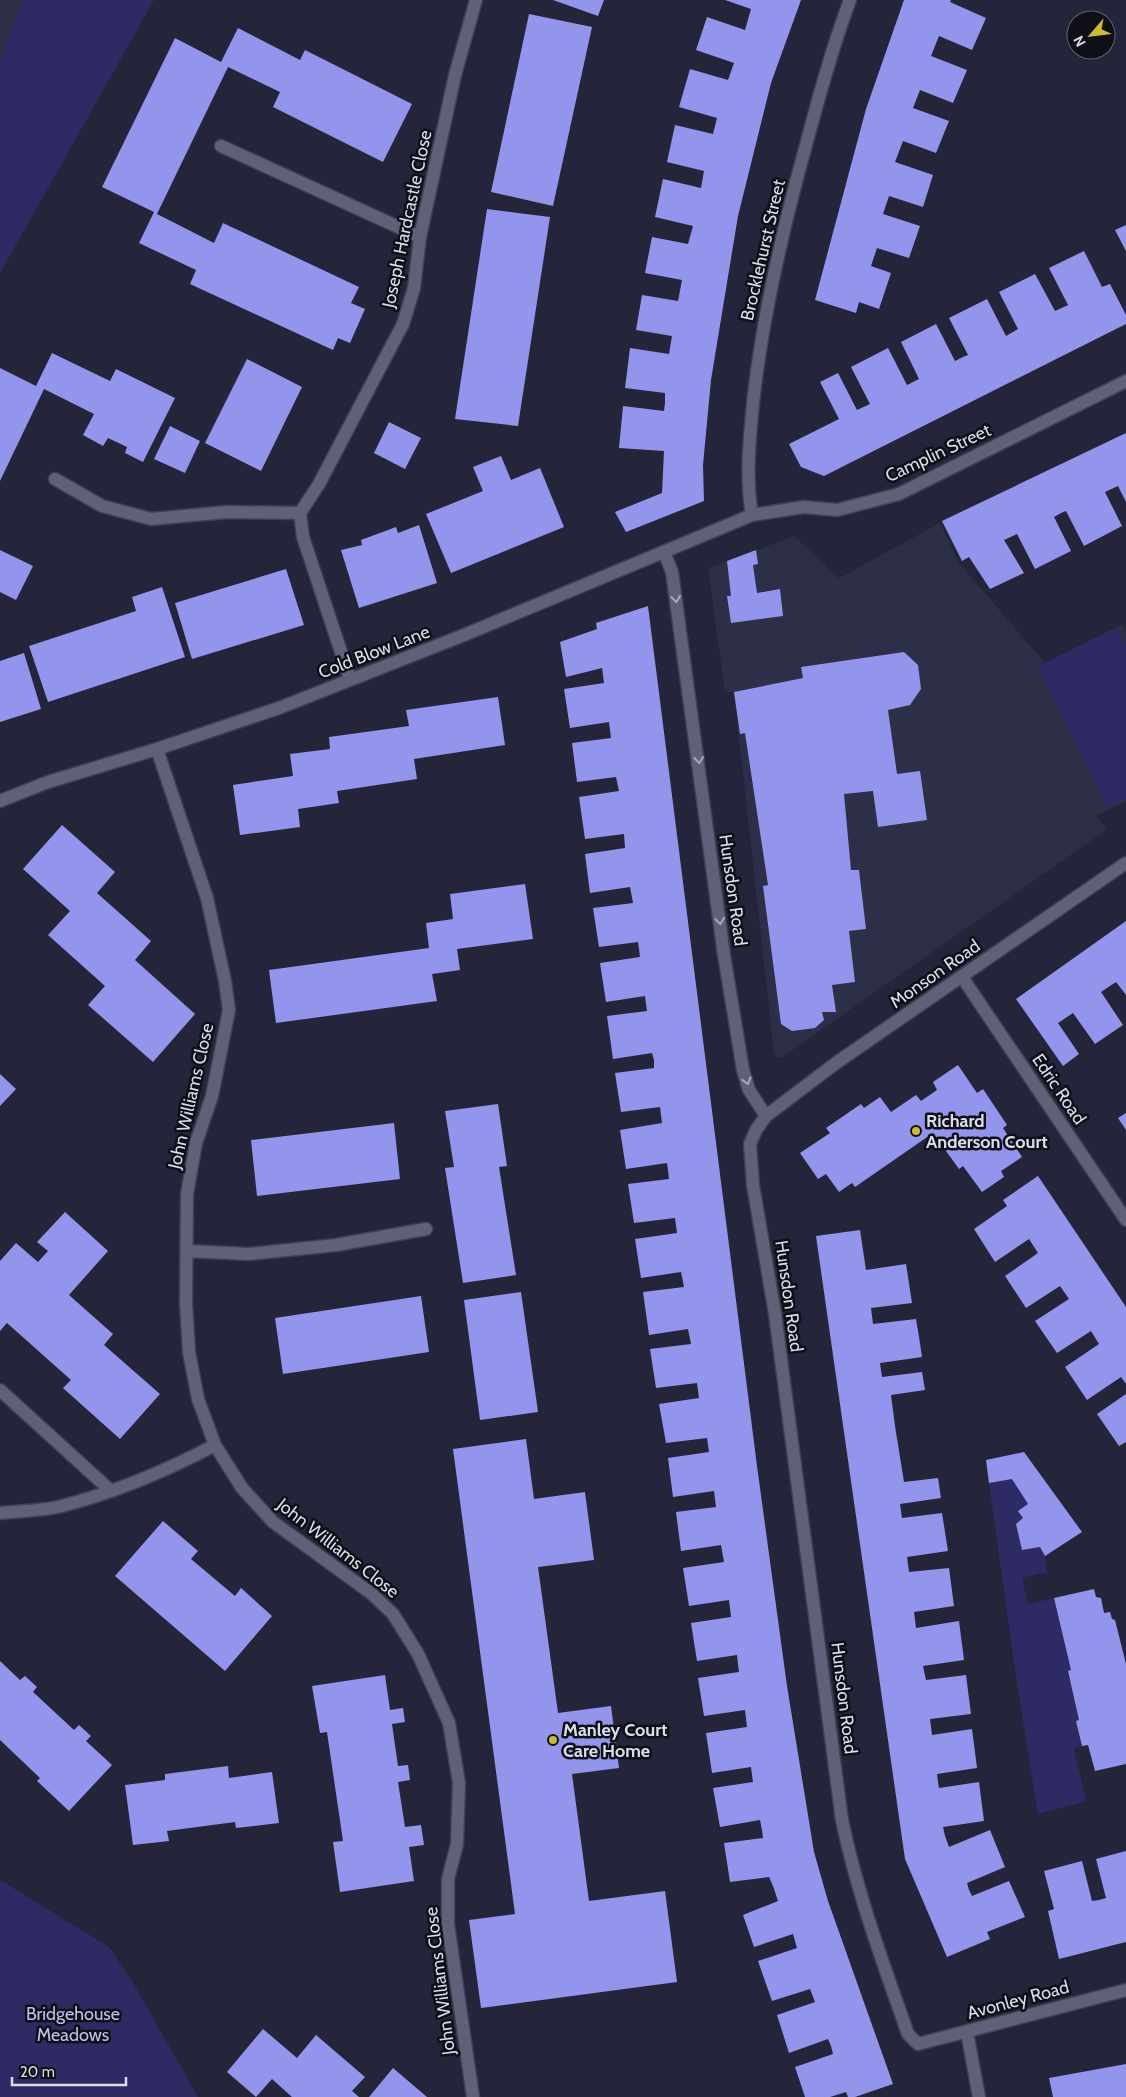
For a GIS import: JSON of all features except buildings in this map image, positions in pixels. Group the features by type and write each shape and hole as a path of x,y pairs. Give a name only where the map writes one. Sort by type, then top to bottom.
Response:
{"street":[{"name":"Joseph Hardcastle Close","path":"300,513 319,484 402,324 414,288 420,237 455,75 476,0"},
{"name":"Brocklehurst Street","path":"752,515 749,494 749,443 767,302 782,231 826,70 850,0"},
{"path":"221,146 420,237"},
{"name":"Camplin Street","path":"752,515 804,507 837,510 899,494 1126,381"},
{"path":"55,479 102,506 151,520 227,512 300,513 303,537 350,679"},
{"name":"Cold Blow Lane","path":"0,801 48,782 157,749 279,708 464,635 752,515"},
{"name":"Hunsdon Road","path":"664,552 672,572 724,955 743,1070 749,1090 766,1116 756,1130 750,1144 753,1185 776,1324 842,1820 852,1868 864,1910 908,2034 918,2044"},
{"name":"John Williams Close","path":"157,749 208,898 229,1010 212,1096 194,1152 187,1194 186,1303 189,1352 198,1399 215,1445 242,1488 273,1522 372,1594 393,1614 418,1654 449,1722 459,1783 457,1844 448,1879 448,1924 473,2097"},
{"name":"Monson Road","path":"766,1116 836,1063 1126,863"},
{"name":"Edric Road","path":"962,977 1126,1220"},
{"path":"187,1251 249,1254 336,1245 426,1229"},
{"path":"0,1390 111,1491"},
{"path":"0,1513 56,1507 111,1491 160,1474 215,1445"},
{"name":"Avonley Road","path":"918,2044 1126,1990"},
{"path":"967,2032 979,2097"}],"shaded area":[{"path":"0,0 23,0 0,61"},
{"path":"940,523 959,563 1045,663 1122,624 1126,632 1126,801 1096,816 1106,828 1102,833 781,1058 777,1058 774,1053 734,692 725,692 708,568 794,536 839,578"}],"green space":[{"path":"23,0 154,0 0,273 0,61"},
{"path":"1117,628 1126,647 1126,799 1107,808 1038,666"},
{"path":"1012,1479 1028,1504 1019,1511 1023,1518 1016,1524 1022,1550 1040,1547 1045,1556 1047,1572 1022,1578 1028,1604 1054,1598 1071,1670 1068,1672 1079,1720 1076,1721 1082,1746 1074,1749 1086,1801 1038,1814 1017,1684 989,1483"},
{"name":"Bridgehouse Meadows","path":"0,1880 109,1947 132,1981 198,2097 0,2097"}],"place":[{"name":"Richard Anderson Court","path":"916,1131"},
{"name":"Manley Court Care Home","path":"553,1740"}]}
